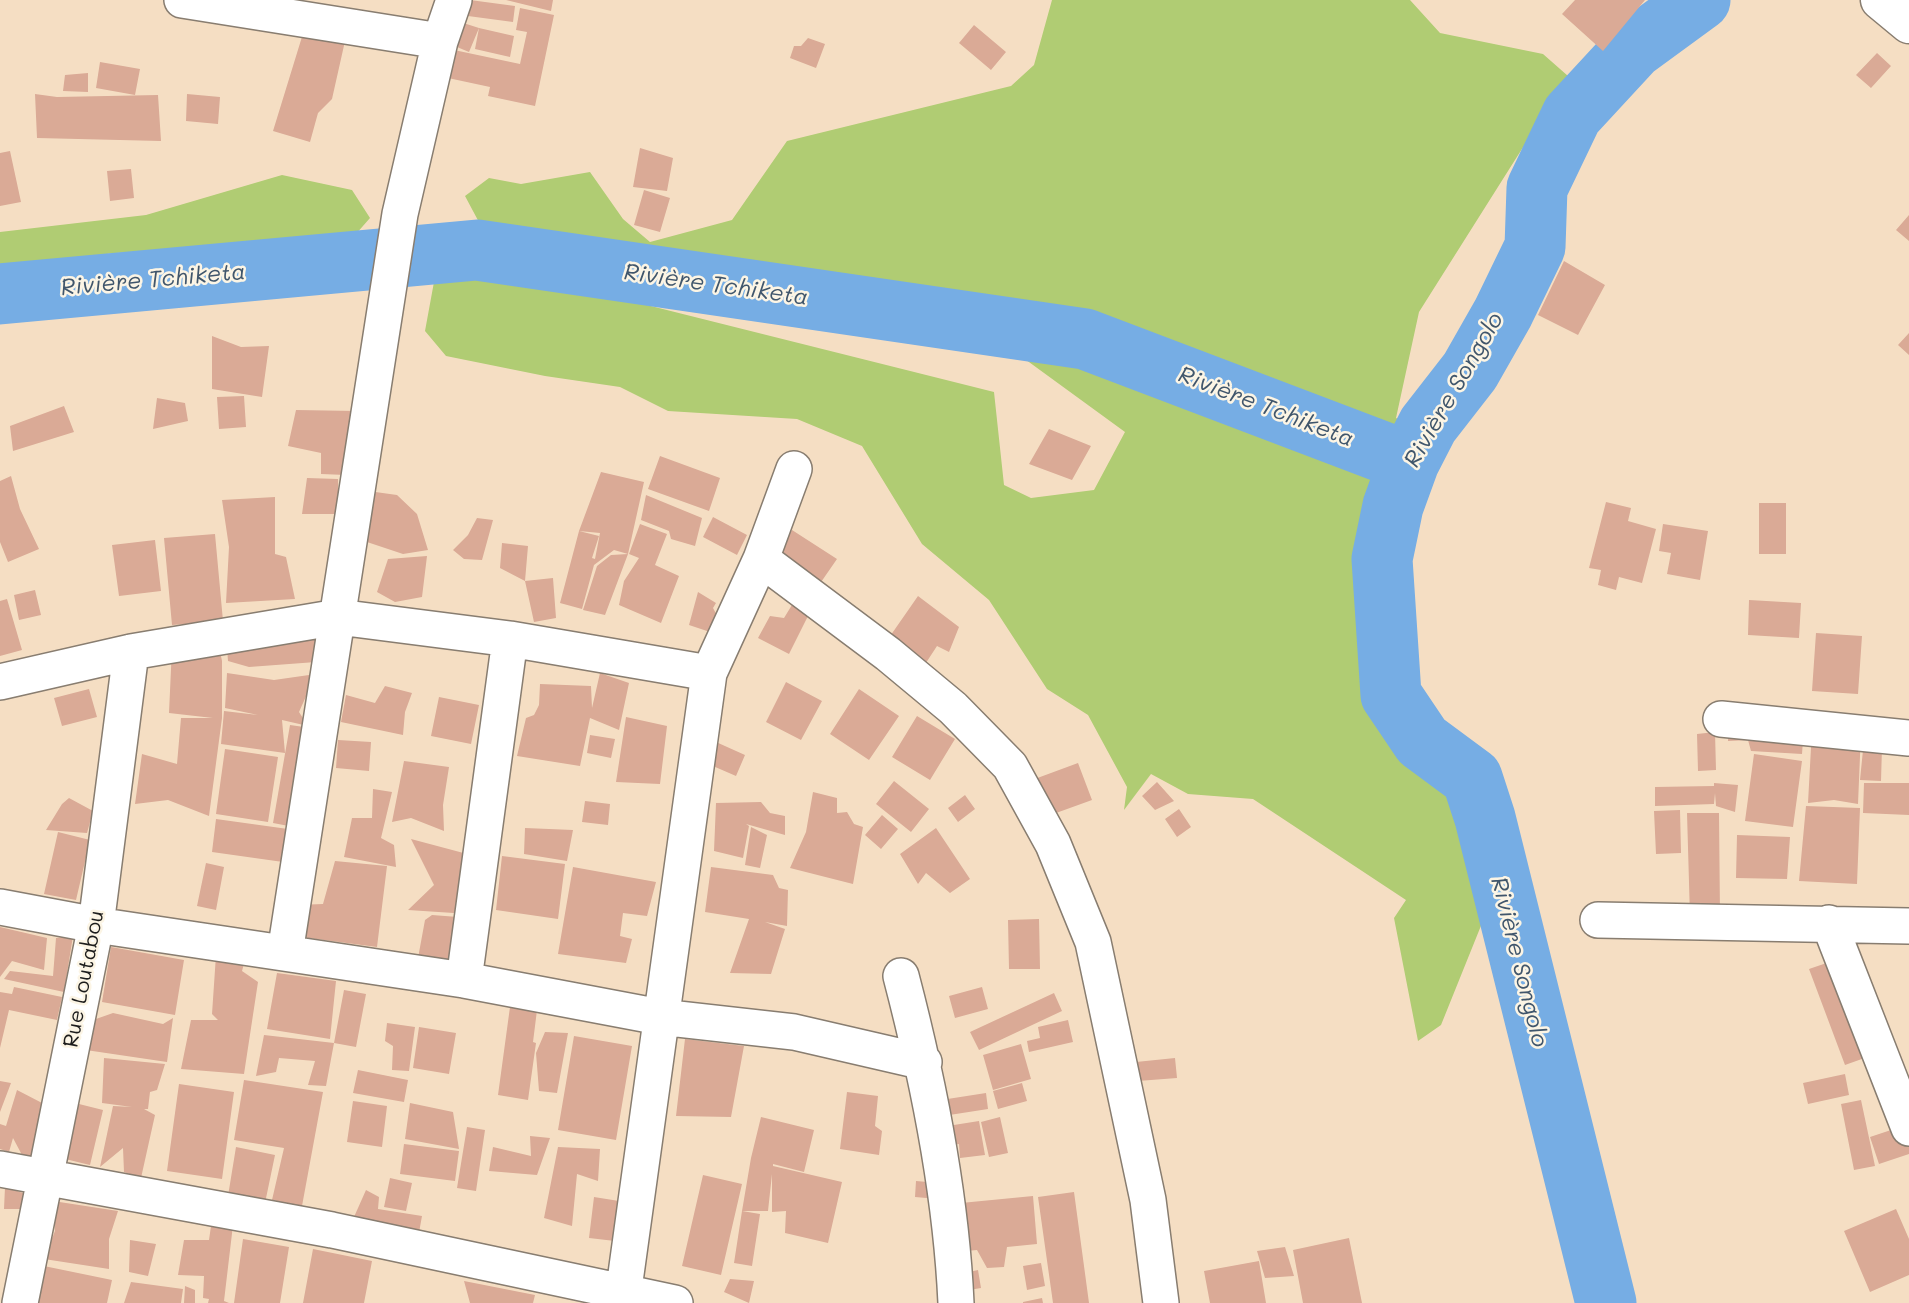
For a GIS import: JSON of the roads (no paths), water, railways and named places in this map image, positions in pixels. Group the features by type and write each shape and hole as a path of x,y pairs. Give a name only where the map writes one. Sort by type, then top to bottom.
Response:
{"main road":[{"path":"1880,0 1909,24"}],"street":[{"path":"182,0 440,41"},
{"path":"285,953 400,215 440,41 454,0"},
{"path":"623,1298 709,673 761,559 794,469"},
{"path":"761,559 888,654 953,708 1010,766 1053,844 1093,942 1148,1200 1161,1303"},
{"path":"0,682 131,652 338,617 510,639 709,673"},
{"path":"464,979 510,639"},
{"name":"Rue Loutabou","path":"20,1303 96,925 131,652"},
{"path":"1721,719 1909,738"},
{"path":"0,907 96,925 464,979 660,1017 793,1032 924,1062"},
{"path":"1598,920 1909,926"},
{"path":"1829,923 1909,1128"},
{"path":"901,976 924,1062 953,1236 956,1303"},
{"path":"0,1169 332,1230 623,1298 675,1303"}],"waterway":[{"name":"Rivière Songolo","path":"1606,1303 1485,818 1472,778 1422,741 1391,695 1382,559 1393,506 1409,462 1428,425 1470,371 1503,313 1535,247 1537,188 1572,115 1633,49 1700,0"},
{"name":"Rivière Tchiketa","path":"0,294 477,250 1085,339 1409,462"}]}
